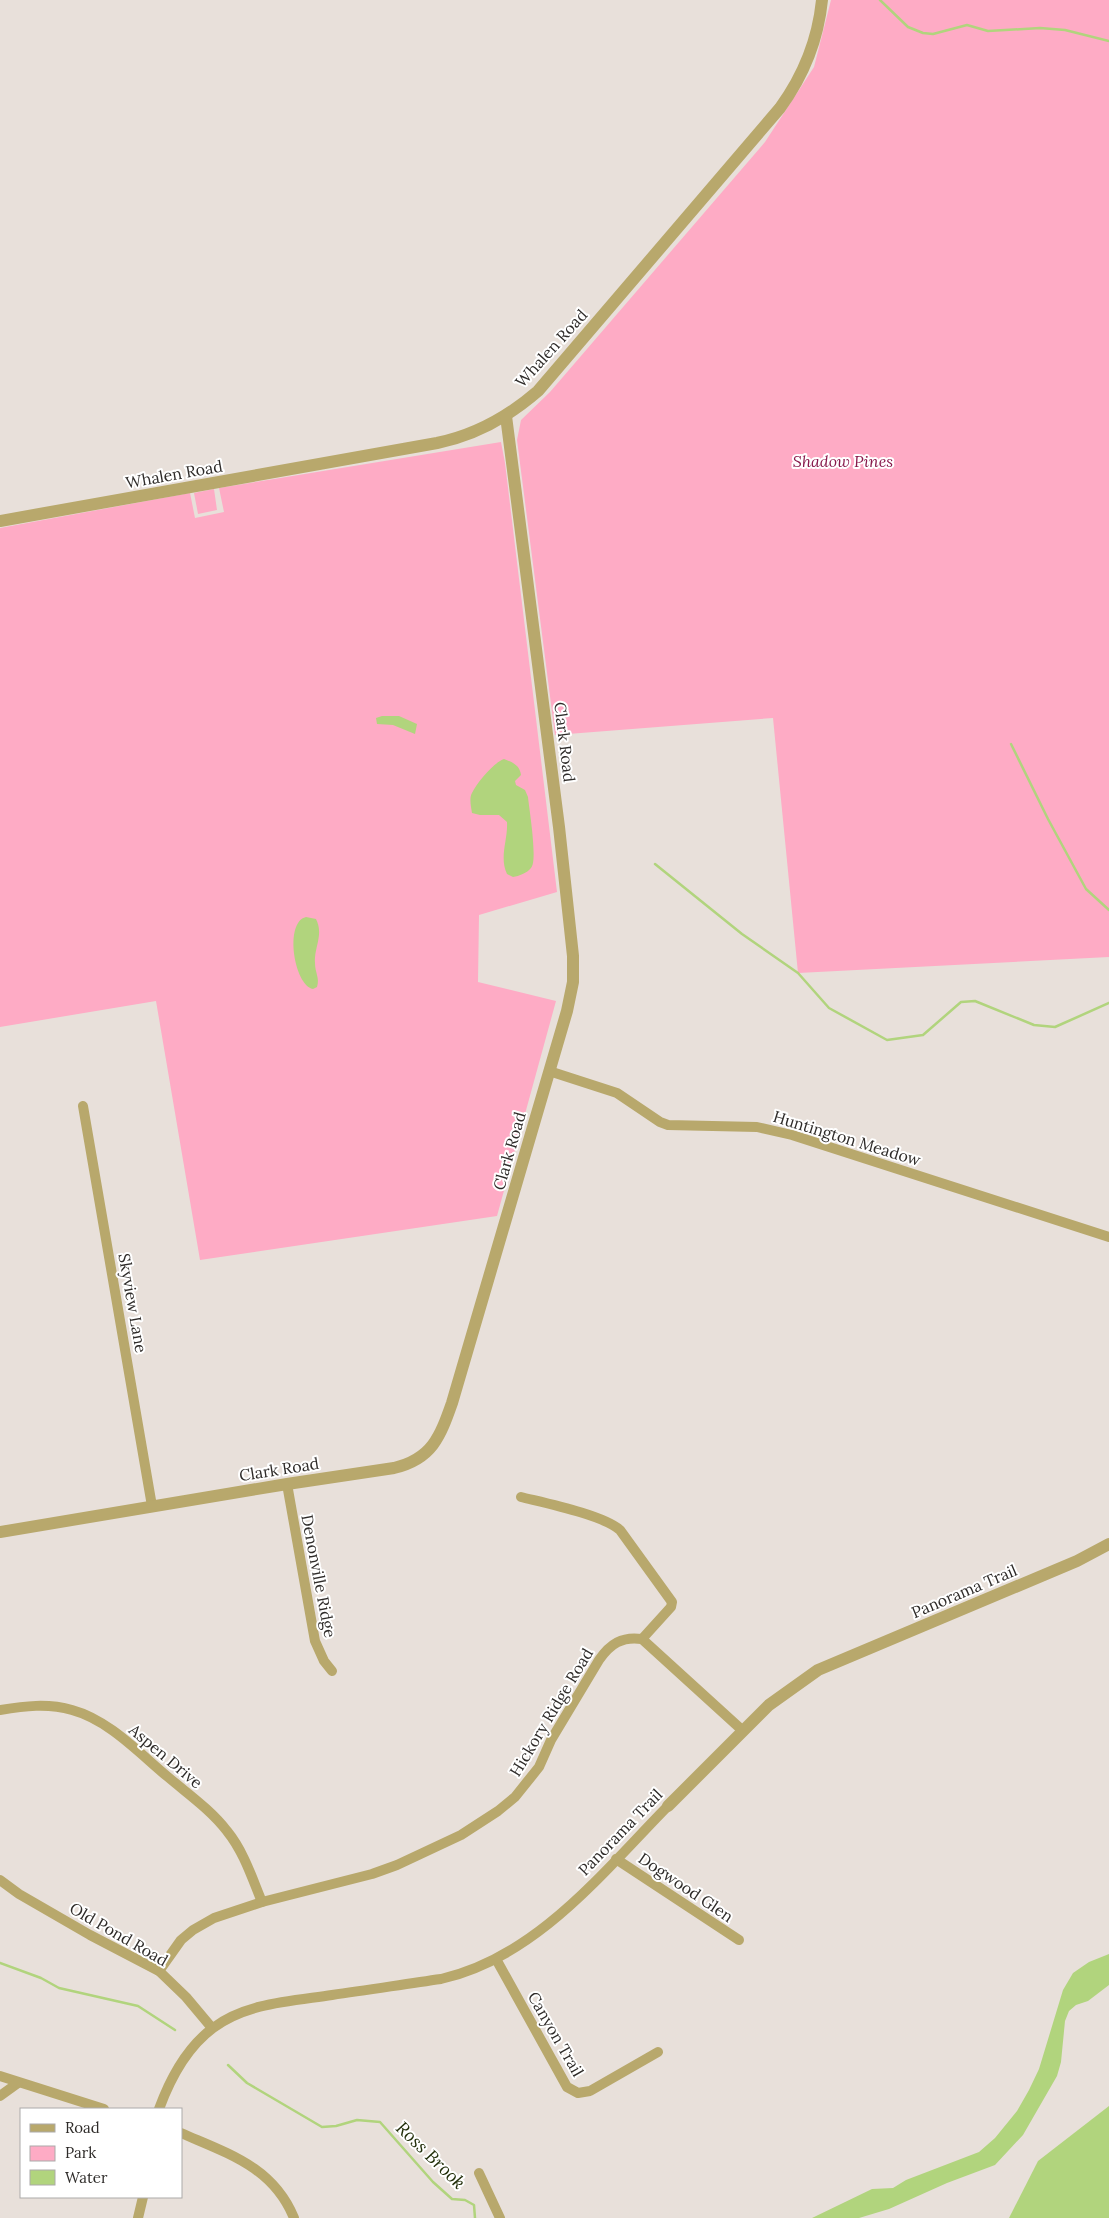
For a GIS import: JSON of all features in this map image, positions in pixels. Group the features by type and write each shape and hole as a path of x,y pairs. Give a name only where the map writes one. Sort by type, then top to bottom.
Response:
{"street":[{"name":"Whalen Road","path":"0,521 445,442 478,430 506,416 538,391 793,91 808,60 820,22 822,0"},
{"name":"Clark Road","path":"0,1532 407,1465 426,1454 434,1445 452,1403 571,995 573,956 560,827 506,416"},
{"name":"Huntington Meadow","path":"549,1071 611,1090 660,1122 668,1125 757,1127 784,1133 1109,1237"},
{"name":"Skyview Lane","path":"83,1106 152,1506"},
{"name":"Denonville Ridge","path":"287,1484 315,1640 324,1661 332,1671"},
{"path":"521,1497 592,1517 609,1523 620,1530 672,1602 671,1607 642,1640 742,1730"},
{"name":"Panorama Trail","path":"159,2108 177,2069 193,2048 212,2028 242,2012 265,2005 442,1979 465,1973 496,1960 567,1908 742,1730 769,1705 818,1670 1077,1561 1109,1544"},
{"name":"Hickory Ridge Road","path":"158,1971 172,1950 193,1930 214,1918 262,1902 346,1881 397,1865 453,1839 498,1812 515,1797 538,1767 551,1740 605,1652 611,1645 624,1639 642,1640"},
{"name":"Aspen Drive","path":"0,1710 56,1706 82,1713 110,1729 197,1801 227,1831 244,1858 262,1902"},
{"name":"Dogwood Glen","path":"616,1859 738,1940"},
{"name":"Old Pond Road","path":"0,1880 19,1894 90,1935 158,1971 186,1997 212,2028"},
{"name":"Canyon Trail","path":"496,1960 567,2087 578,2093 590,2091 658,2052"},
{"path":"0,2076 101,2108"},
{"path":"0,2096 18,2083"},
{"path":"182,2133 254,2168 268,2178 280,2191 294,2218"},
{"path":"479,2173 500,2218"},
{"path":"138,2218 143,2198"}],"green space":[{"name":"Shadow Pines","path":"831,0 1109,0 1109,957 798,973 773,718 555,735 517,440 521,420 550,392 765,142 814,67"},
{"path":"501,442 557,892 479,915 478,982 556,1001 497,1216 200,1260 156,1001 0,1027 0,528 190,493 195,518 224,512 219,488"},
{"path":"214,489 217,510 198,514 194,493"}],"water":[{"path":"399,716 417,724 415,734 393,725 377,724 376,718"},
{"path":"504,759 515,764 519,769 521,775 515,781 516,785 525,790 528,797 534,856 531,868 523,874 513,877 507,874 504,861 507,822 499,815 472,813 470,803 472,793 481,779 490,769"},
{"path":"306,917 316,919 319,930 315,957 318,984 313,989 306,985 301,977 294,953 295,930 299,921"},
{"path":"1109,1954 1109,1985 1088,2001 1076,2005 1069,2011 1065,2021 1061,2062 1057,2076 1023,2135 995,2165 947,2183 889,2209 859,2218 812,2218 872,2189 893,2188 906,2180 979,2152 995,2138 1017,2111 1039,2069 1063,1990 1073,1973 1089,1962"},
{"path":"1109,2106 1109,2218 1009,2218 1038,2161"}],"waterway":[{"path":"880,0 908,27 923,33 933,34 967,25 988,31 1040,28 1065,30 1109,41"},
{"path":"1011,744 1048,819 1086,889 1109,910"},
{"path":"655,864 742,934 798,973 829,1008 887,1040 923,1035 961,1002 975,1001 1034,1025 1055,1027 1109,1003"},
{"name":"Ross Brook","path":"0,1963 41,1978 59,1988 138,2006 175,2030"},
{"name":"Ross Brook","path":"228,2065 247,2083 322,2127 336,2126 357,2120 380,2122 433,2182 452,2199 465,2200 474,2205 475,2218"}]}
